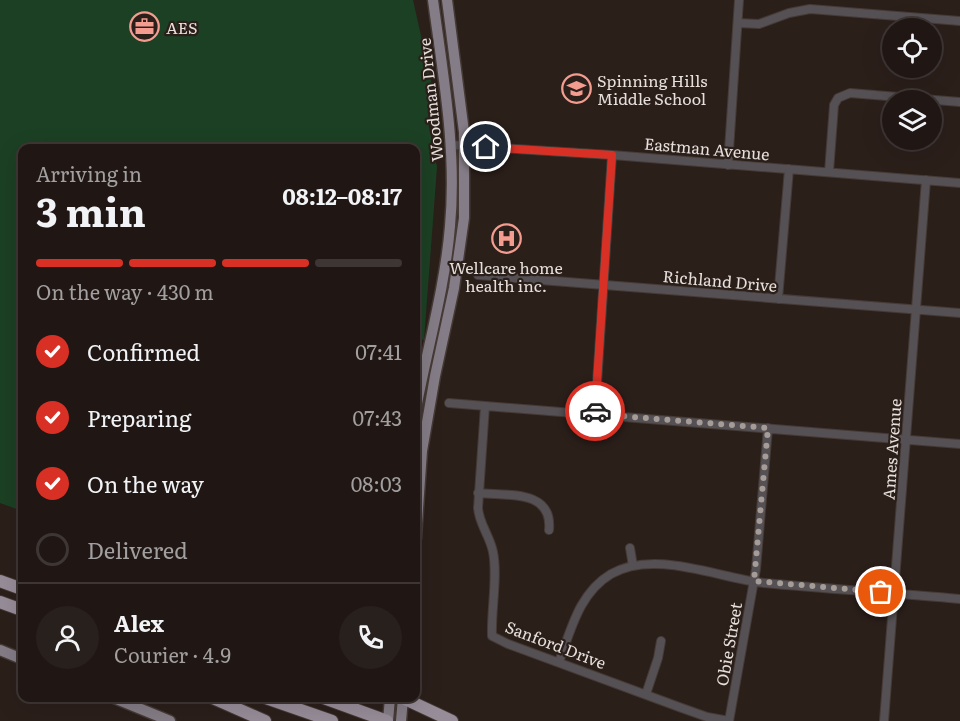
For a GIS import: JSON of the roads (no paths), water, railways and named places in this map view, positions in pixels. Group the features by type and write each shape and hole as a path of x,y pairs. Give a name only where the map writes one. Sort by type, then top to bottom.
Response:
{"highway":[{"path":"2,582 18,587"},
{"path":"0,602 18,609"},
{"path":"222,702 265,721"},
{"path":"277,702 332,721"},
{"path":"335,702 387,720"},
{"path":"412,702 452,721"}],"main road":[{"name":"Woodman Drive","path":"420,390 448,248 452,210 452,145 434,0"},
{"name":"Woodman Drive","path":"420,441 463,239 465,145 447,0"},
{"path":"0,651 18,658"},
{"path":"124,702 170,721"},
{"path":"387,720 389,702"},
{"path":"401,721 403,702"}],"street":[{"path":"728,165 739,0"},
{"path":"843,11 844,0"},
{"path":"738,24 766,23 801,10 843,11 960,21"},
{"path":"829,172 834,105 842,95 850,93 960,102"},
{"name":"Eastman Avenue","path":"452,145 612,155 960,183"},
{"path":"595,414 612,155"},
{"path":"778,299 789,169"},
{"name":"Ames Avenue","path":"884,721 926,180"},
{"name":"Richland Drive","path":"478,275 960,314"},
{"path":"449,403 960,444"},
{"name":"Sanford Drive","path":"485,406 478,515 491,543 494,560 490,621 492,636 508,644 707,717 729,721"},
{"name":"Obie Street","path":"729,721 754,581 768,428"},
{"path":"478,493 533,499 546,509 549,530"},
{"path":"630,548 633,566"},
{"path":"559,662 578,612 588,595 612,574 633,566 659,565 720,573 754,581 960,599"},
{"path":"646,694 661,641"}],"place":[{"name":"AES","path":"145,27"},
{"name":"Spinning Hills Middle School","path":"576,89"},
{"name":"Wellcare home health inc.","path":"506,239"}]}
